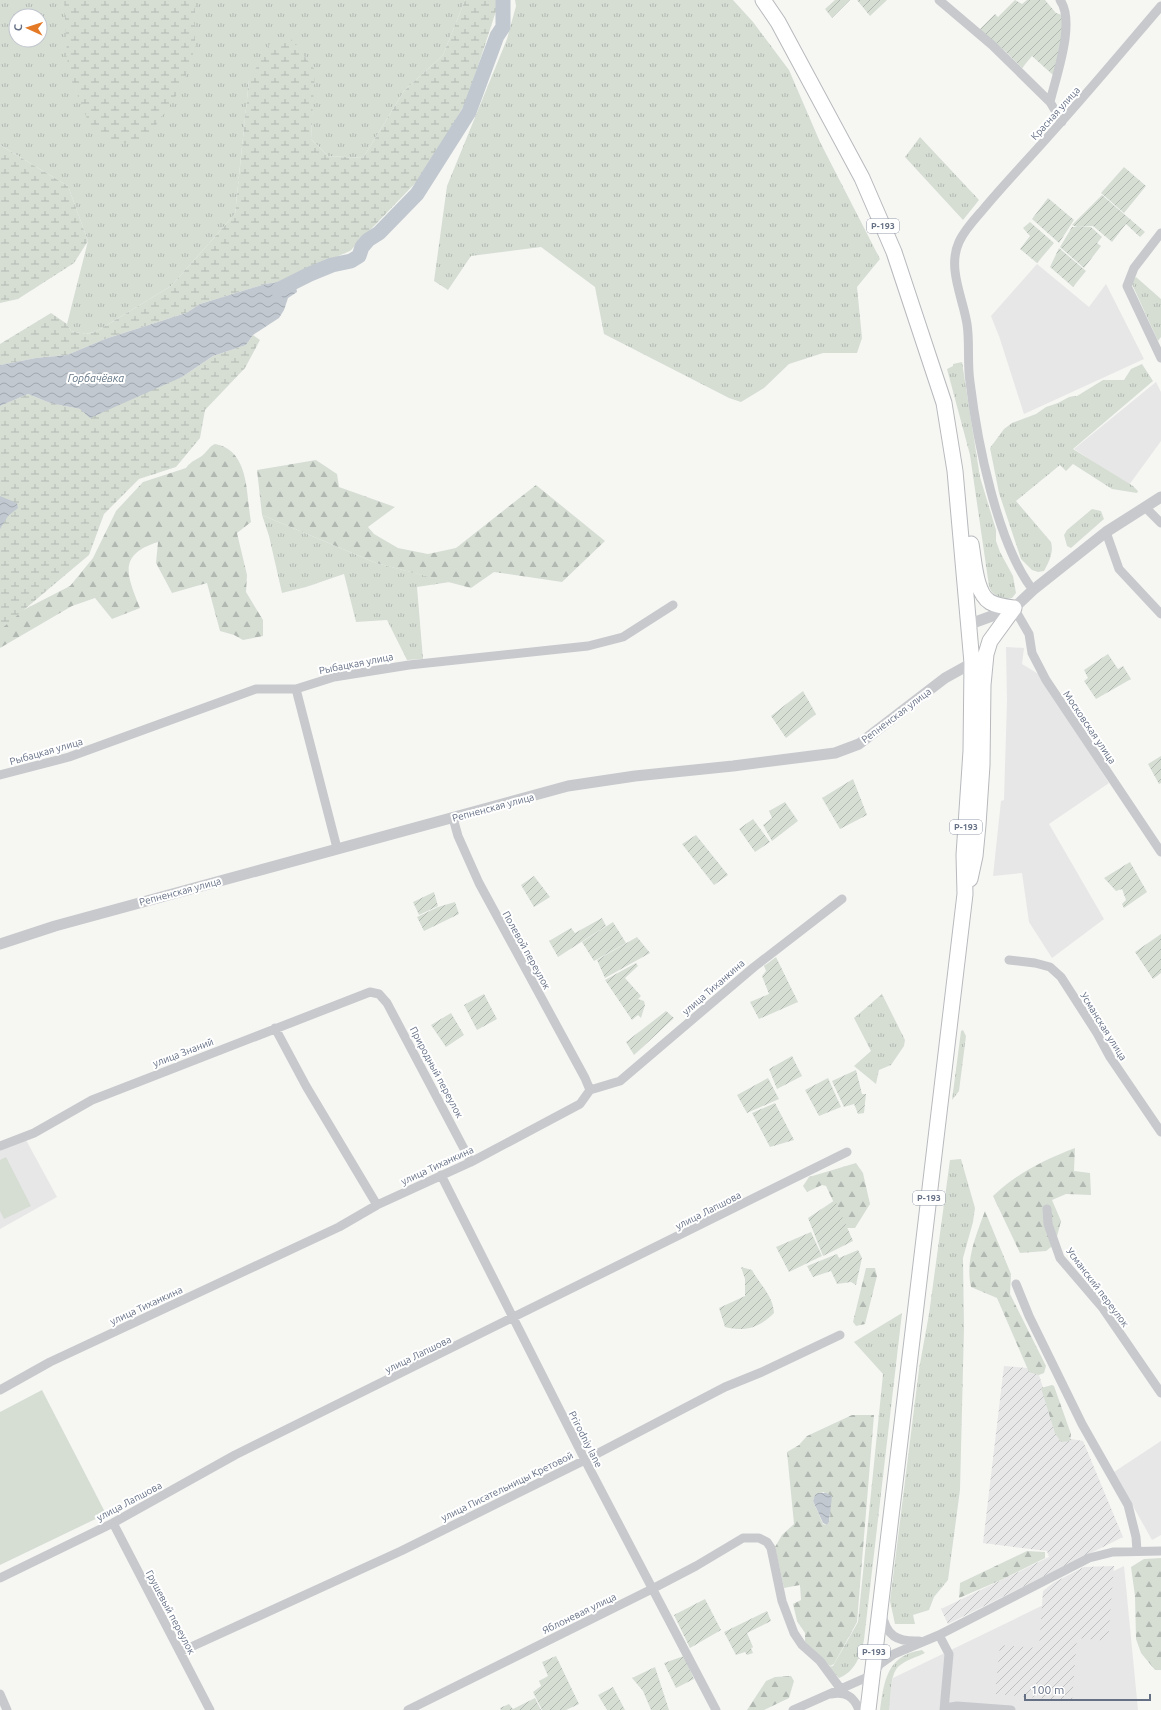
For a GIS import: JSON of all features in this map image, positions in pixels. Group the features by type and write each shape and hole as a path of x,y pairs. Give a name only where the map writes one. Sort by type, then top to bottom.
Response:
{"highway":[{"name":"Р-193","path":"763,0 778,22 829,114 862,178 894,252 944,403 955,471 970,624 972,663 971,751 964,855 965,894 868,1710"},
{"path":"955,471 968,522 978,583 981,591 989,602 1014,608 990,642 986,654 983,685 982,765 978,825 972,873 965,894"}],"street":[{"path":"939,0 992,45 1050,102 1062,122"},
{"path":"1050,102 1067,33 1065,6 1060,0"},
{"name":"Красная улица","path":"1033,590 1023,578 1012,553 999,516 984,460 969,381 967,325 955,270 955,254 964,233 996,194 1062,122 1161,6"},
{"path":"1161,233 1134,268 1127,286 1161,358"},
{"path":"970,624 1014,608 1033,590 1106,532 1161,497"},
{"path":"1145,507 1161,523"},
{"path":"1106,532 1119,569 1161,614"},
{"name":"Рыбацкая улица","path":"0,775 69,758 256,689 296,689 334,677 409,665 588,646 623,637 638,629 673,605"},
{"name":"Московская улица","path":"1014,608 1029,634 1032,653 1046,680 1161,852"},
{"name":"Репненская улица","path":"0,944 55,926 568,786 635,776 733,766 835,753 858,744 945,678 972,663"},
{"path":"296,689 337,848"},
{"name":"Полевой переулок","path":"453,818 458,836 479,883 585,1078 590,1090"},
{"name":"улица Тиханкина","path":"0,1390 50,1362 339,1227 377,1205 471,1162 580,1104 590,1090 620,1081 754,967 842,899"},
{"name":"Усманская улица","path":"1009,960 1035,963 1050,967 1061,977 1097,1033 1110,1057 1161,1132"},
{"name":"улица Знаний","path":"0,1146 34,1133 92,1100 362,994 370,992 379,994"},
{"name":"Природный переулок","path":"379,994 387,1002 404,1033 471,1162"},
{"path":"275,1028 306,1086 377,1205"},
{"name":"улица Лапшова","path":"0,1578 113,1523 236,1455 847,1152"},
{"name":"Prirodniy lane","path":"441,1175 512,1319 716,1710"},
{"name":"Усманский переулок","path":"1048,1209 1046,1214 1048,1224 1060,1258 1102,1307 1161,1392"},
{"path":"1016,1284 1029,1316 1082,1424 1128,1505 1136,1537 1137,1551"},
{"name":"улица Писательницы Кретовой","path":"180,1652 401,1551 585,1460 725,1387 762,1372 840,1335"},
{"name":"Грушевый переулок","path":"113,1523 210,1710"},
{"name":"Яблоневая улица","path":"408,1710 652,1589 696,1566 742,1538 752,1536 767,1542 771,1548 782,1601 794,1633 802,1645 820,1661 840,1688"},
{"path":"793,1710 872,1675 883,1661 939,1635 1089,1558 1112,1552 1161,1551"},
{"path":"881,1594 884,1621 893,1636 904,1641 924,1641"},
{"path":"939,1635 949,1654 944,1709 957,1706 1011,1710"},
{"path":"818,1698 835,1693 846,1694 853,1698 859,1710"},
{"path":"0,1694 8,1710"}],"shaded area":[{"path":"1037,264 1089,307 1106,284 1144,359 1024,414 991,316"},
{"path":"1156,382 1161,392 1161,441 1129,485 1074,449"},
{"path":"1006,647 1024,648 1022,664 1040,675 1109,783 1049,824 1104,919 1052,958 1029,922 1022,873 993,876 1001,801 1004,800 1007,701"},
{"path":"26,1140 57,1197 0,1229 0,1150"},
{"path":"1004,1366 1037,1369 1059,1437 1083,1441 1123,1537 948,1624 941,1609 1049,1557 1047,1551 983,1543"},
{"path":"1161,1441 1161,1535 1152,1540 1114,1472"},
{"path":"1114,1566 1108,1641 1077,1638 1072,1701 995,1694 1000,1645 1039,1648 1043,1591 1053,1583 1084,1567"},
{"path":"1124,1566 1138,1710 882,1710 893,1678"}],"green space":[{"path":"0,0 64,0 65,6 195,48 195,0 465,0 443,55 404,91 363,158 328,156 311,139 314,70 249,80 235,214 171,286 97,331 86,334 71,331 67,324 88,241 68,186 0,145"},
{"path":"64,0 195,0 195,48 182,87 146,140 112,145 92,131 68,72"},
{"path":"465,0 496,0 497,8 467,100 425,173 350,251 278,282 265,284 200,304 186,313 105,339 67,355 36,358 0,365 0,344 51,313 67,324 71,331 87,334 97,331 171,286 235,214 249,80 271,42 291,39 315,70 311,139 328,156 363,158 404,91 443,55"},
{"path":"515,0 733,0 753,22 789,70 820,142 880,259 857,287 862,338 857,353 823,353 789,364 764,388 741,402 729,398 604,334 595,287 541,247 471,256 448,290 434,281 447,186 507,39 516,6"},
{"path":"835,0 850,0 832,18 825,9"},
{"path":"857,0 887,0 870,16"},
{"path":"1015,0 1022,4 1027,0 1045,0 1056,13 1062,15 1062,35 1054,76 1032,56 1022,68 1005,51 979,30 995,14 998,17"},
{"path":"920,137 979,200 963,220 905,157"},
{"path":"0,145 68,186 88,241 74,263 18,299 0,303"},
{"path":"1124,167 1146,186 1124,213 1101,193"},
{"path":"1102,195 1145,232 1140,237 1126,224 1112,242 1093,226 1077,227 1072,225"},
{"path":"1048,198 1074,220 1059,243 1032,219"},
{"path":"1030,222 1054,243 1037,263 1020,249 1030,236 1023,228"},
{"path":"1072,227 1091,227 1102,237 1097,243 1101,246 1084,268 1060,247"},
{"path":"1059,248 1086,271 1073,287 1050,267"},
{"path":"1136,277 1161,299 1161,337 1158,341 1131,282"},
{"path":"253,335 260,340 245,368 205,410 200,438 176,467 139,479 104,514 89,555 0,630 0,406 28,394 50,403 80,409 182,377 213,356 246,345"},
{"path":"962,362 980,477 996,530 996,541 1000,552 1013,576 1016,593 1012,598 1005,598 995,595 990,590 989,586 970,455 947,369 953,366 953,364"},
{"path":"1142,364 1153,381 1073,449 1133,486 1138,491 1137,493 1112,489 1073,464 1066,471 1060,465 1016,501 1051,542 1052,546 1049,561 1044,571 1038,572 1032,570 1021,559 999,493 990,448 1004,429 1012,423 1036,414 1046,407 1069,397 1077,396 1103,380 1124,380 1131,369"},
{"path":"215,444 226,448 235,455 240,464 247,487 251,522 237,533 247,575 246,592 263,620 263,636 243,640 234,635 220,631 207,583 172,593 156,563 158,542 145,547 136,553 131,560 129,577 140,608 112,619 95,598 72,606 0,648 0,622 70,586 93,558 116,511 143,482 186,468 190,463 203,455"},
{"path":"316,460 337,474 339,487 395,507 368,527 374,534 398,548 428,554 456,548 536,485 605,541 562,582 494,572 471,588 376,563 262,515 257,470"},
{"path":"1092,509 1101,511 1104,519 1071,548 1067,546 1064,535 1067,530"},
{"path":"262,515 376,563 450,582 417,587 423,659 407,660 387,620 356,622 344,574 306,587 282,593 269,536"},
{"path":"1108,654 1118,669 1123,666 1131,679 1096,699 1084,681 1088,678 1084,670"},
{"path":"803,691 816,714 786,738 771,716"},
{"path":"1161,756 1161,783 1159,784 1148,764"},
{"path":"853,779 867,815 840,829 822,798"},
{"path":"785,802 798,821 772,841 763,825 772,818 769,811"},
{"path":"753,819 770,842 755,852 739,829"},
{"path":"696,835 728,875 714,885 682,844"},
{"path":"1130,862 1147,892 1124,908 1122,904 1126,900 1122,889 1116,891 1104,878"},
{"path":"534,876 550,897 534,907 521,885"},
{"path":"434,892 438,906 419,915 413,902"},
{"path":"455,902 459,914 424,931 417,917 438,907"},
{"path":"602,918 606,926 558,957 549,941 571,928 575,933"},
{"path":"613,922 626,943 594,961 582,942"},
{"path":"1161,934 1161,973 1153,979 1135,952"},
{"path":"637,937 650,953 605,978 597,960"},
{"path":"776,957 798,1002 759,1019 750,1002 769,994 762,976 766,971 764,966"},
{"path":"636,963 638,966 625,978 641,996 638,999 644,1001 645,1005 641,1018 638,1015 632,1020 605,980"},
{"path":"484,994 497,1019 477,1030 464,1005"},
{"path":"882,994 905,1040 904,1046 891,1065 879,1070 876,1084 854,1066 871,1051 854,1018"},
{"path":"666,1011 674,1018 634,1055 626,1042"},
{"path":"451,1013 464,1035 446,1047 431,1025"},
{"path":"963,1030 966,1036 959,1091 952,1100 961,1031"},
{"path":"792,1056 802,1076 777,1089 769,1069"},
{"path":"856,1070 862,1094 866,1094 864,1113 858,1114 854,1104 844,1107 832,1081"},
{"path":"768,1078 779,1099 747,1113 737,1095"},
{"path":"828,1078 841,1107 819,1116 805,1090"},
{"path":"775,1103 794,1140 770,1147 752,1113"},
{"path":"1075,1148 1074,1171 1090,1173 1091,1195 1066,1194 1052,1200 1061,1221 1055,1244 1046,1251 1020,1253 993,1196 1012,1180 1031,1168"},
{"path":"6,1157 31,1206 4,1219 0,1211 0,1160"},
{"path":"961,1159 975,1208 973,1222 963,1258 964,1328 960,1490 948,1580 934,1597 929,1610 913,1615 915,1624 895,1624 890,1601 919,1369 929,1314 950,1160"},
{"path":"856,1163 863,1173 870,1204 855,1228 846,1228 826,1186 822,1185 807,1192 803,1186 809,1177"},
{"path":"835,1200 853,1241 823,1256 808,1218"},
{"path":"985,1211 1011,1274 1010,1294 1046,1366 1044,1373 1039,1375 1029,1372 997,1298 971,1287 969,1268 970,1258"},
{"path":"811,1232 822,1256 789,1272 776,1247"},
{"path":"858,1250 862,1258 856,1285 851,1282 837,1284 831,1271 813,1277 807,1266 837,1254 839,1258"},
{"path":"741,1267 752,1270 769,1295 774,1313 763,1322 752,1328 746,1329 725,1327 719,1308 745,1296 745,1279"},
{"path":"866,1268 875,1268 877,1276 865,1324 856,1326 853,1322"},
{"path":"902,1313 864,1640 859,1657 853,1667 849,1672 839,1678 828,1667 833,1666 858,1622 883,1374 854,1342"},
{"path":"1052,1385 1054,1386 1071,1434 1070,1441 1061,1442 1055,1433 1041,1388"},
{"path":"42,1390 106,1514 0,1565 0,1412"},
{"path":"852,1415 874,1415 857,1622 834,1664 830,1666 805,1642 805,1633 797,1621 793,1604 801,1600 800,1585 784,1588 775,1547 782,1535 794,1524 787,1452 799,1445 807,1436","holes":["824,1492 829,1504 830,1513 827,1525 823,1524 813,1501 815,1495"]},
{"path":"1027,1551 1045,1552 1045,1558 1001,1580 959,1598 960,1583"},
{"path":"1161,1558 1161,1670 1155,1670 1141,1653 1136,1639 1135,1596 1131,1567 1144,1559"},
{"path":"705,1599 721,1630 690,1648 674,1615"},
{"path":"767,1611 771,1621 747,1633 753,1647 751,1648 753,1653 747,1655 745,1652 736,1655 724,1632"},
{"path":"922,1650 925,1653 905,1662 896,1670 892,1681 889,1710 880,1710 883,1689 889,1671 901,1657"},
{"path":"556,1656 579,1704 566,1710 542,1710 533,1692 541,1686 539,1681 548,1676 542,1662"},
{"path":"684,1656 694,1679 676,1688 664,1663"},
{"path":"655,1667 669,1710 651,1710 643,1691 632,1678"},
{"path":"791,1676 794,1681 789,1698 764,1710 747,1710 766,1681 775,1677"},
{"path":"613,1687 625,1710 607,1710 598,1695"},
{"path":"535,1698 541,1710 501,1710 500,1708 509,1704 513,1709"}],"water":[{"name":"Горбачёвка","path":"294,276 297,292 288,298 284,310 279,318 253,335 246,345 213,356 182,377 90,418 80,409 50,403 28,394 0,406 0,365 36,358 67,355 105,339 186,313 200,304"},
{"path":"0,496 17,503 18,508 8,516 0,529"},
{"path":"818,1493 826,1493 832,1496 829,1522 827,1525 823,1523 813,1501 815,1495"}],"waterway":[{"path":"278,290 310,274 332,265 351,261 359,256 362,247 368,240 379,233 417,194 469,112 497,36 503,27 503,0"}]}
